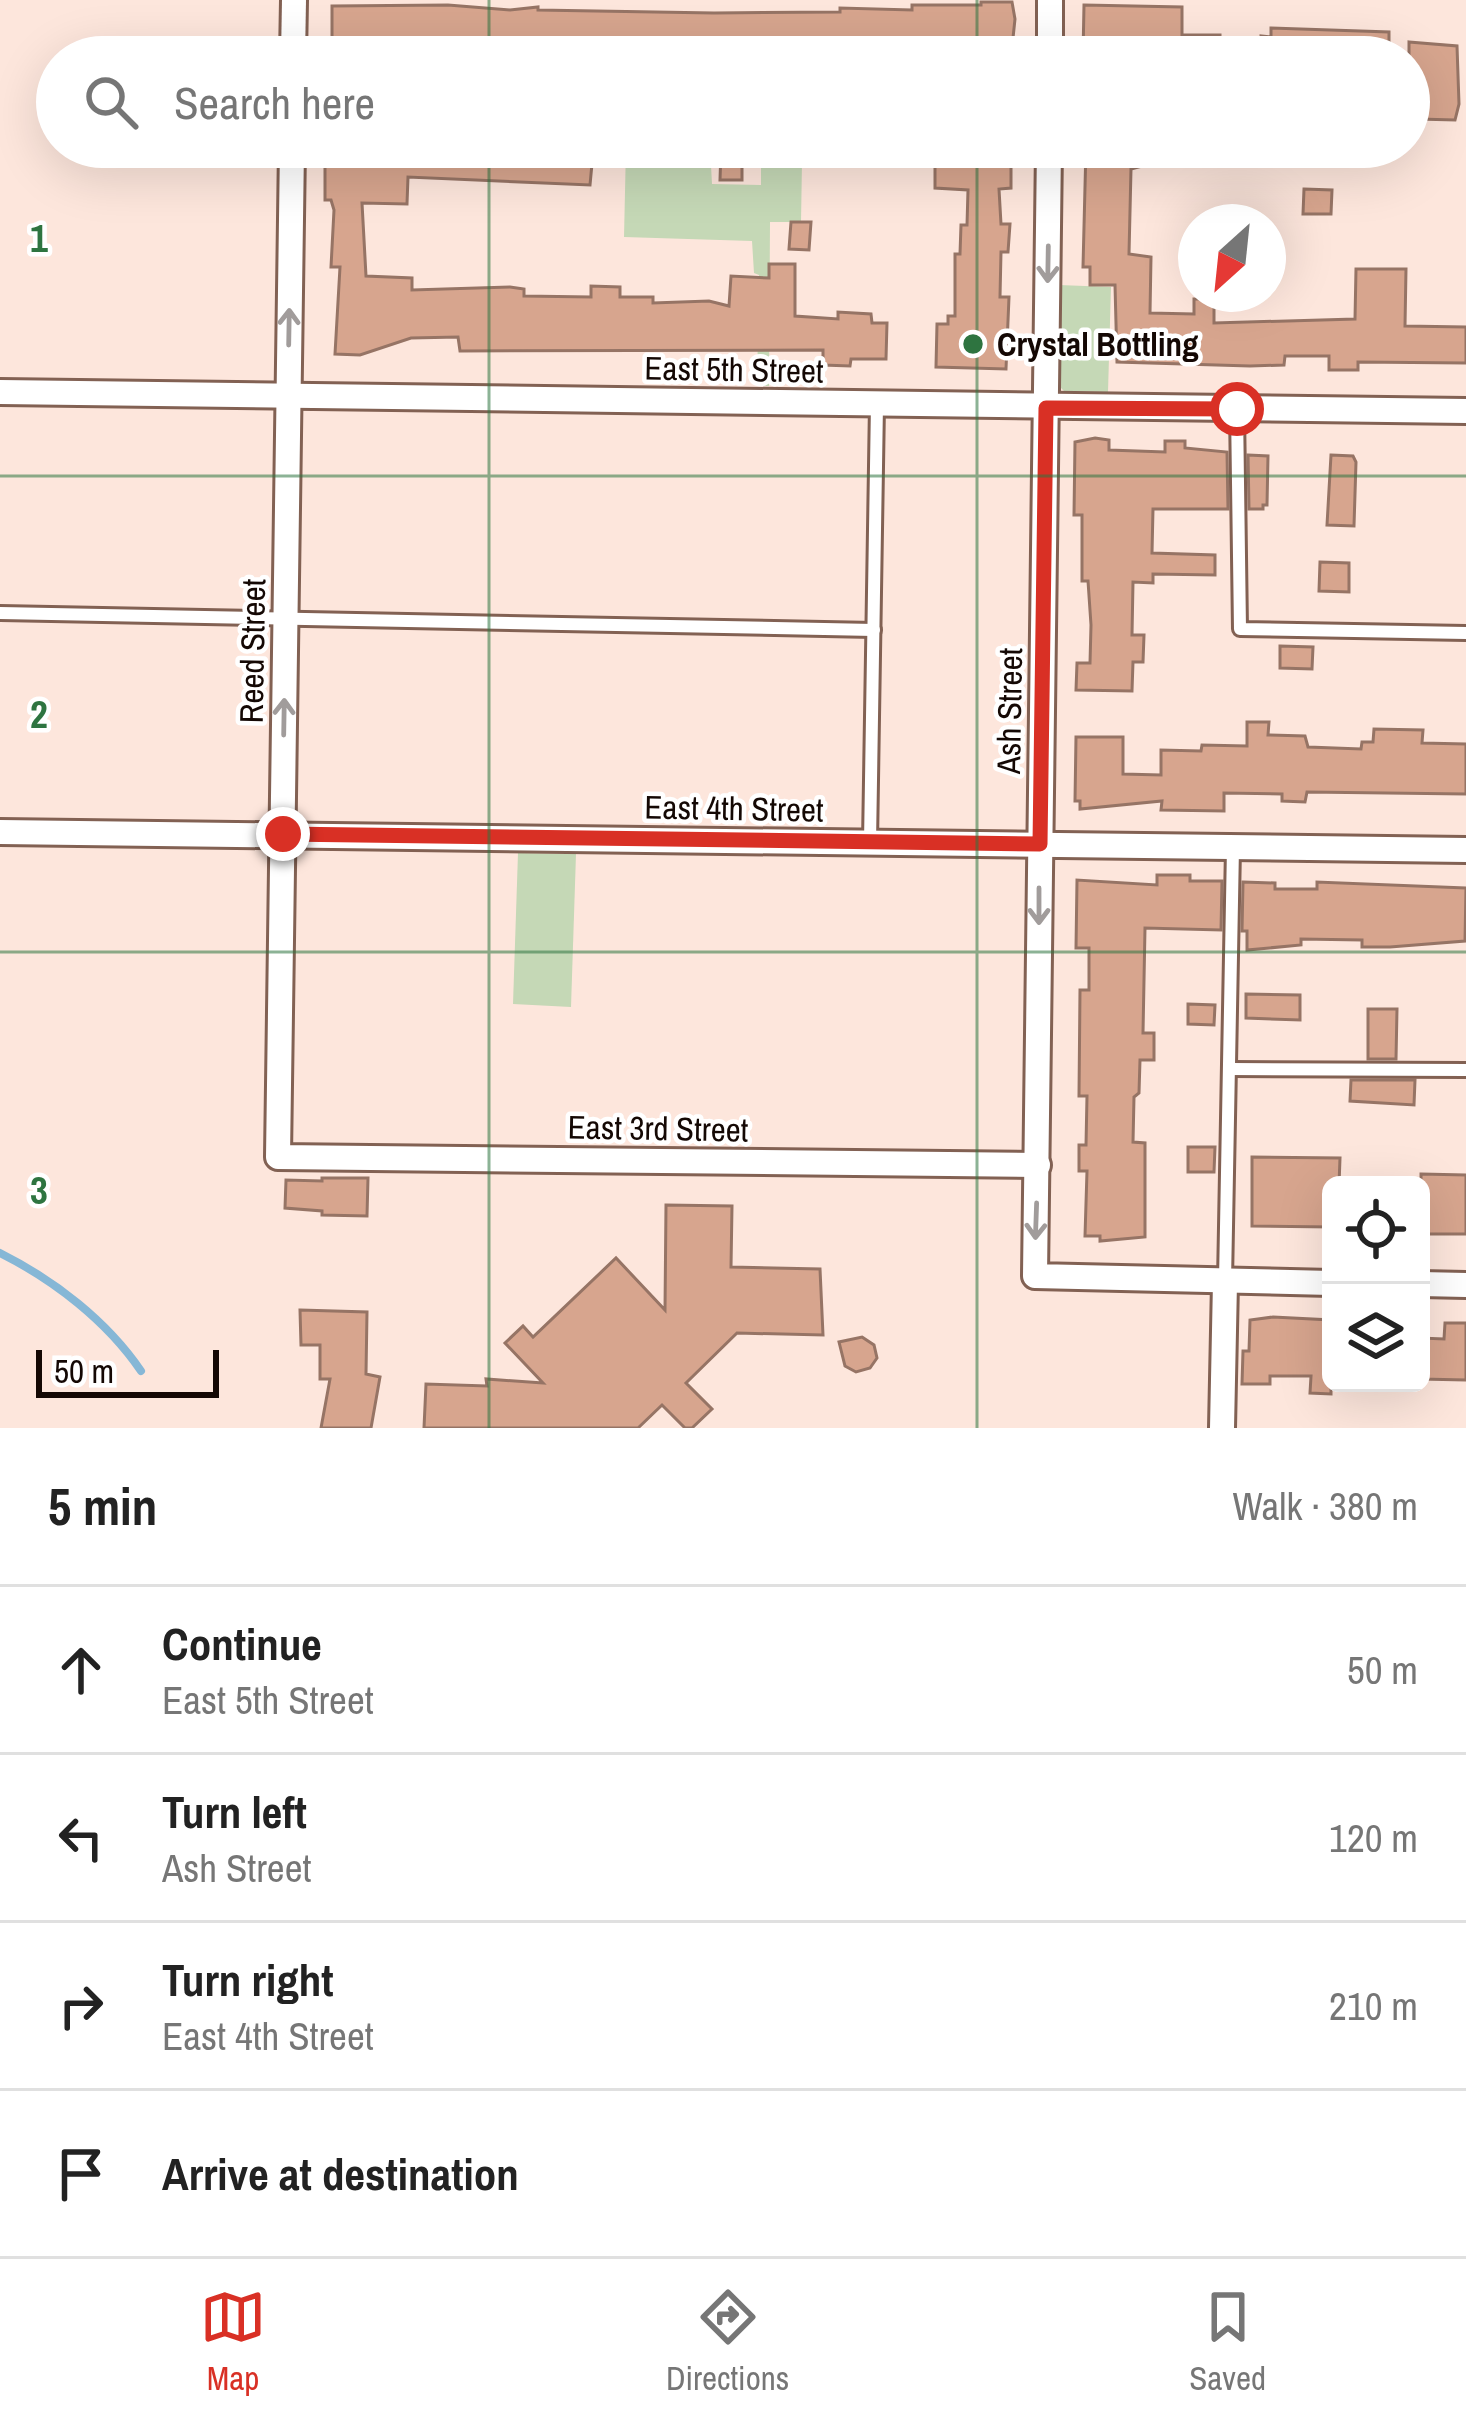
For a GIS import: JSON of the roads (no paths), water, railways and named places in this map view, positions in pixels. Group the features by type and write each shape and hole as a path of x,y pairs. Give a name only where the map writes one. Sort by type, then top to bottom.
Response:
{"street":[{"path":"293,36 294,0"},
{"path":"1050,0 1050,36"},
{"name":"Reed Street","path":"278,1156 292,168"},
{"name":"Ash Street","path":"1049,168 1035,1276 1225,1282"},
{"name":"East 5th Street","path":"0,392 1466,411"},
{"name":"East 4th Street","path":"0,832 1466,850"},
{"name":"East 3rd Street","path":"278,1156 1038,1165"},
{"path":"1222,1428 1225,1282 1322,1283"},
{"path":"1430,1284 1466,1285"}],"lane":[{"path":"870,843 877,404"},
{"path":"1237,409 1240,629 1466,633"},
{"path":"0,613 874,630"},
{"path":"1225,1282 1233,847"},
{"path":"1230,1069 1466,1070"}],"waterway":[{"path":"0,1253 78,1303 141,1371"}],"place":[{"name":"Crystal Bottling","path":"973,344"}]}
